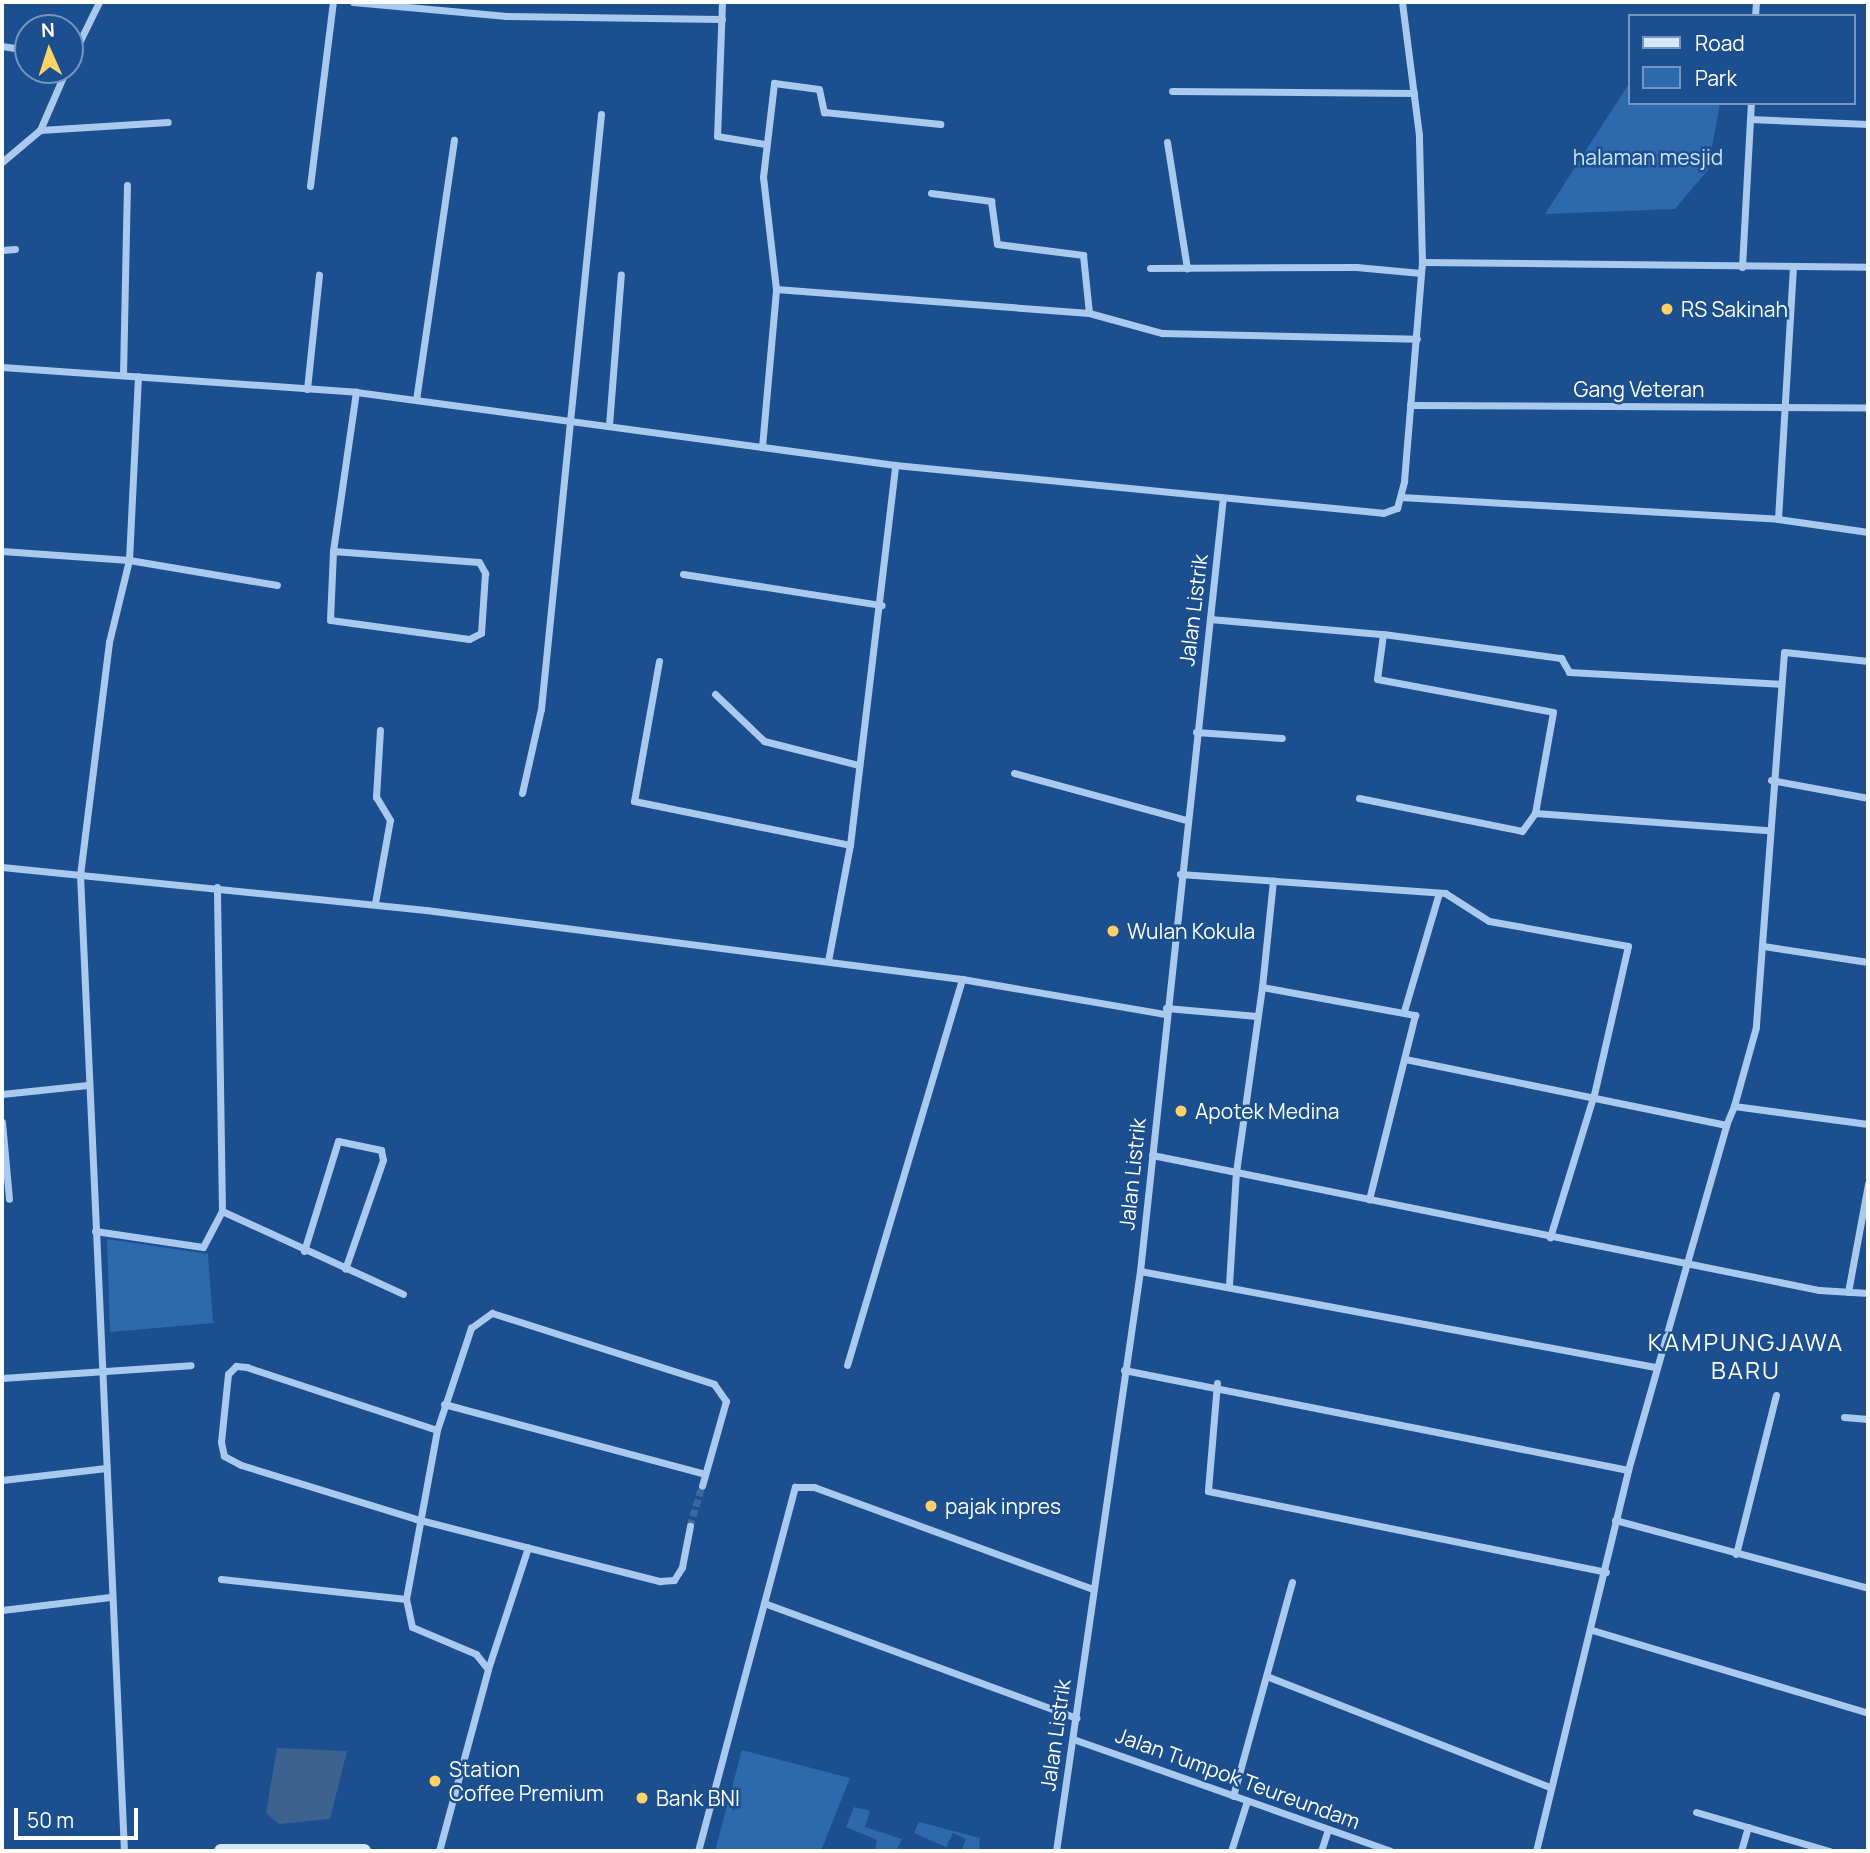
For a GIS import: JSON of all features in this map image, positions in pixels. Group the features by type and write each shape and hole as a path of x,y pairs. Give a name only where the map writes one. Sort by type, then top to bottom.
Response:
{"main road":[{"path":"221,1851 364,1851"}],"street":[{"path":"84,32 99,2"},
{"path":"310,186 333,2"},
{"path":"353,2 506,16 722,19"},
{"path":"722,2 718,136 765,144"},
{"path":"2,367 356,392 895,465 1223,497 1372,515 1397,509 1401,497 1417,339 1422,262 1414,93 1402,2"},
{"path":"762,447 776,289 765,144 777,82 819,89 824,112 940,124"},
{"path":"2,162 40,130 60,84"},
{"path":"1172,91 1414,93"},
{"path":"1742,267 1751,105"},
{"path":"522,793 541,709 601,114"},
{"path":"1750,119 1868,124"},
{"path":"40,130 167,122"},
{"path":"416,400 454,140"},
{"path":"1167,142 1188,268"},
{"path":"124,375 127,185"},
{"path":"931,193 991,201 998,244 1083,255 1089,313"},
{"path":"2,250 15,249"},
{"path":"1422,262 1868,267"},
{"path":"1778,519 1787,407 1793,267"},
{"path":"1150,268 1421,273"},
{"path":"609,425 621,274"},
{"path":"307,389 319,275"},
{"path":"776,289 1089,313 1161,333 1417,339"},
{"path":"124,1851 110,1597 80,875 109,642 128,560 138,376"},
{"path":"333,551 479,562 485,573 481,633 469,639 330,620 333,551 356,392"},
{"name":"Gang Veteran","path":"1410,405 1868,407"},
{"path":"828,961 850,845 881,605 895,465"},
{"name":"Jalan Listrik","path":"1056,1851 1076,1718 1090,1588 1140,1271 1165,1011 1223,497"},
{"path":"1401,497 1778,519 1868,532"},
{"path":"2,551 128,560 276,585"},
{"path":"683,574 881,605"},
{"path":"1210,619 1383,634 1562,658 1569,672 1781,684"},
{"path":"1359,798 1522,831 1535,813 1553,712 1377,679 1383,634"},
{"path":"1535,1851 1592,1630 1615,1520 1655,1367 1756,1027 1771,780 1781,684 1789,649 1868,661"},
{"path":"659,661 634,801 850,845"},
{"path":"715,694 764,741 859,765"},
{"path":"375,903 390,820 376,797 380,730"},
{"path":"1196,732 1282,738"},
{"path":"1014,773 1186,820"},
{"path":"1771,780 1868,798"},
{"path":"1535,813 1768,830"},
{"path":"2,867 375,903 962,979 1165,1011 1257,1016"},
{"path":"1180,874 1439,893 1489,920 1628,946 1594,1094 1550,1237"},
{"path":"1229,1285 1236,1172 1262,987 1273,881"},
{"path":"95,1231 203,1247 222,1212 216,887"},
{"path":"1404,1011 1439,893"},
{"path":"1763,946 1868,962"},
{"path":"847,1365 962,979"},
{"path":"1262,987 1404,1011 1416,1020 1369,1199"},
{"path":"1405,1059 1594,1094 1726,1125"},
{"path":"2,1094 88,1084"},
{"path":"1734,1107 1868,1124"},
{"path":"2,1122 9,1199"},
{"path":"304,1251 338,1141 381,1150 383,1160 345,1269"},
{"path":"1152,1156 1550,1237 1848,1292 1868,1293"},
{"path":"1848,1292 1868,1184"},
{"path":"222,1212 403,1294"},
{"path":"1140,1271 1229,1285 1655,1367"},
{"path":"488,1669 477,1654 412,1627 406,1599 416,1519 437,1430 471,1328 492,1313 725,1392 702,1486"},
{"path":"2,1378 191,1365"},
{"path":"437,1430 247,1367 236,1366 228,1374 225,1456 416,1519 674,1580 690,1526"},
{"path":"1124,1370 1217,1383 1628,1470"},
{"path":"1217,1383 1208,1491 1606,1572"},
{"path":"1736,1554 1776,1395"},
{"path":"444,1404 705,1474"},
{"path":"1844,1417 1868,1419"},
{"path":"2,1480 106,1468"},
{"path":"698,1851 764,1603 790,1493 803,1486 1090,1588"},
{"path":"1615,1520 1868,1588"},
{"path":"439,1851 488,1669 528,1547"},
{"path":"221,1579 406,1599"},
{"path":"1233,1796 1269,1677 1292,1582"},
{"path":"2,1610 110,1597"},
{"path":"764,1603 1076,1718"},
{"path":"1592,1630 1868,1713"},
{"path":"1269,1677 1550,1787"},
{"name":"Jalan Tumpok Teureundam","path":"1073,1739 1391,1851"},
{"path":"1231,1851 1247,1801"},
{"path":"1696,1812 1829,1851"},
{"path":"1741,1851 1748,1827"},
{"path":"1321,1851 1328,1829"}],"green space":[{"name":"halaman mesjid","path":"1629,84 1629,105 1720,105 1708,170 1675,209 1545,214"},
{"path":"107,1239 208,1254 213,1323 110,1332"},
{"path":"742,1750 850,1778 821,1851 715,1851"},
{"path":"854,1807 870,1811 865,1827 902,1839 896,1851 875,1850 877,1840 846,1827"},
{"path":"919,1822 980,1838 979,1851 961,1851 966,1839 953,1833 946,1847 914,1833"}],"shaded area":[{"path":"277,1748 347,1751 330,1819 279,1824 266,1813"}],"tunnel":[{"path":"690,1526 702,1486"}],"place":[{"name":"RS Sakinah","path":"1667,309"},
{"name":"Wulan Kokula","path":"1113,931"},
{"name":"Apotek Medina","path":"1181,1111"},
{"name":"pajak inpres","path":"931,1506"},
{"name":"Station Coffee Premium","path":"435,1781"},
{"name":"Bank BNI","path":"642,1798"}],"district":[{"name":"KAMPUNGJAWA BARU","path":"1746,1356"}]}
